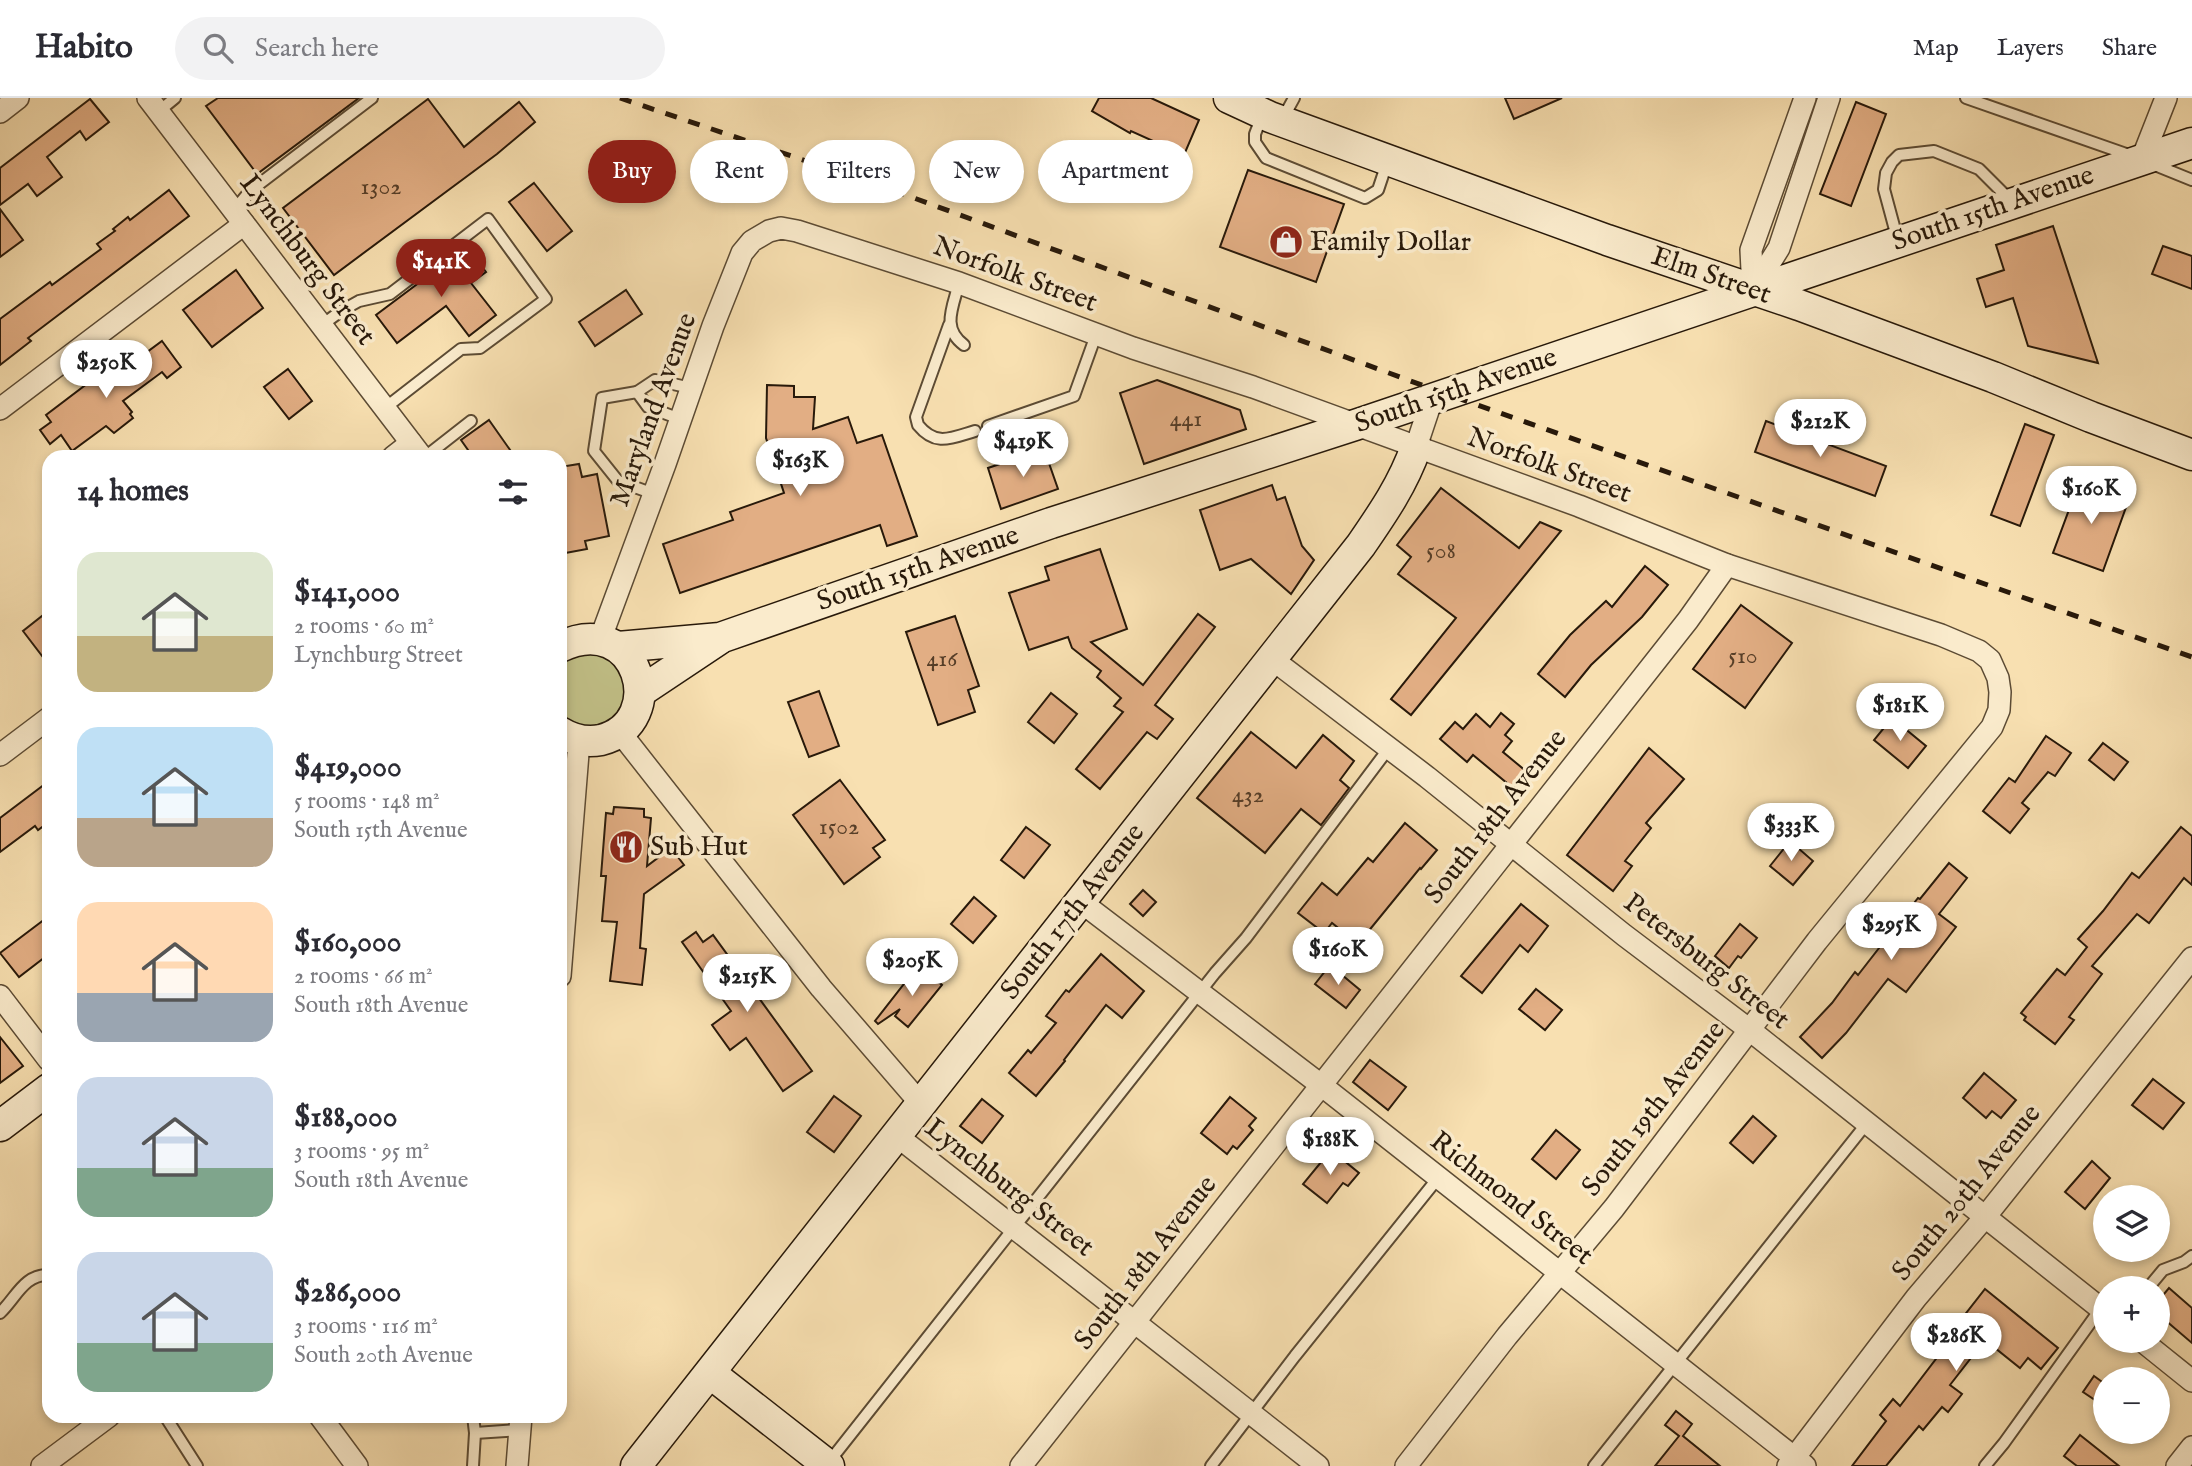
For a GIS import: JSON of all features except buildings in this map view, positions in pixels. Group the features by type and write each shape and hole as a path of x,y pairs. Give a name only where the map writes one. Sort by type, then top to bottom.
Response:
{"street":[{"path":"0,112 18,98"},
{"name":"Elm Street","path":"1229,98 1280,111 1388,160 1993,377 2192,455"},
{"path":"1753,290 1751,250 1805,98"},
{"path":"1753,290 1779,248 1829,98"},
{"path":"2142,159 2166,98"},
{"name":"Lynchburg Street","path":"160,103 244,224 417,450"},
{"name":"South 15th Avenue","path":"640,692 720,638 1051,523 1355,425 2192,143"},
{"path":"0,409 244,224"},
{"name":"Maryland Avenue","path":"609,643 654,494 712,326 742,253 752,241 769,231 781,228 790,230"},
{"name":"Norfolk Street","path":"790,230 959,283 1096,335 1253,387 1579,506 1727,565 1941,635 1979,651 1990,660 1998,678"},
{"path":"1416,447 1432,399"},
{"name":"South 17th Avenue","path":"636,1466 1361,545 1394,497 1408,472 1416,447"},
{"name":"South 18th Avenue","path":"1021,1466 1688,620 1727,565"},
{"name":"South 15th Avenue","path":"567,644 586,638 609,643 720,638"},
{"path":"567,738 593,741 607,738 620,732 634,714 640,692 638,675 630,660 609,643"},
{"name":"Petersburg Street","path":"1272,659 1751,1031 2093,1302"},
{"name":"South 19th Avenue","path":"1406,1466 1507,1336 1614,1208 1817,941 1992,727 1999,710 1998,678"},
{"path":"0,755 42,723"},
{"name":"Lynchburg Street","path":"620,732 821,988 921,1104"},
{"name":"Richmond Street","path":"1081,902 1321,1085 1796,1463"},
{"name":"South 20th Avenue","path":"1796,1463 1916,1298 1986,1217 2192,958"},
{"path":"0,996 42,1051"},
{"path":"0,1126 42,1094"},
{"name":"Lynchburg Street","path":"897,1136 1318,1466"},
{"path":"2157,1353 2192,1381"},
{"path":"710,1373 827,1466"},
{"path":"42,1466 100,1423"},
{"path":"327,1423 357,1466"},
{"path":"517,1466 520,1423"},
{"path":"2177,1466 2192,1447"}],"lane":[{"path":"244,224 240,203 244,197 372,98"},
{"path":"1966,98 2142,159 2192,180"},
{"path":"1280,111 1255,134 1255,142 1266,158 1365,198 1378,190 1388,160"},
{"path":"1898,241 1884,189 1886,173 1899,155 1934,151 1979,169 2013,202"},
{"path":"322,325 359,301 390,294 488,219 547,299 480,348 461,349 385,408"},
{"path":"959,283 949,325 916,417 918,425 934,439 945,440 975,431"},
{"path":"949,325 953,337 964,345"},
{"path":"988,426 1074,396 1096,335"},
{"path":"654,494 618,481 594,451 602,398 637,392 655,380 691,387"},
{"path":"637,392 648,407 681,419"},
{"path":"422,450 471,421"},
{"path":"827,1466 1014,1226 1245,938 1389,748"},
{"path":"1594,1466 1867,1123"},
{"path":"1212,1466 1438,1178"},
{"path":"2158,1276 2163,1270 2192,1256"},
{"path":"0,1313 24,1283 42,1276"},
{"path":"1985,1466 2093,1323"},
{"path":"169,1423 197,1466"},
{"path":"473,1466 474,1423"},
{"path":"475,1433 520,1423"}],"shaded area":[{"path":"579,644 629,670 621,716 588,730 567,720 567,651"}],"railway":[{"path":"620,98 895,191 1446,394 2192,657"}],"place":[{"name":"Family Dollar","path":"1286,242"},
{"name":"Sub Hut","path":"626,847"}]}
